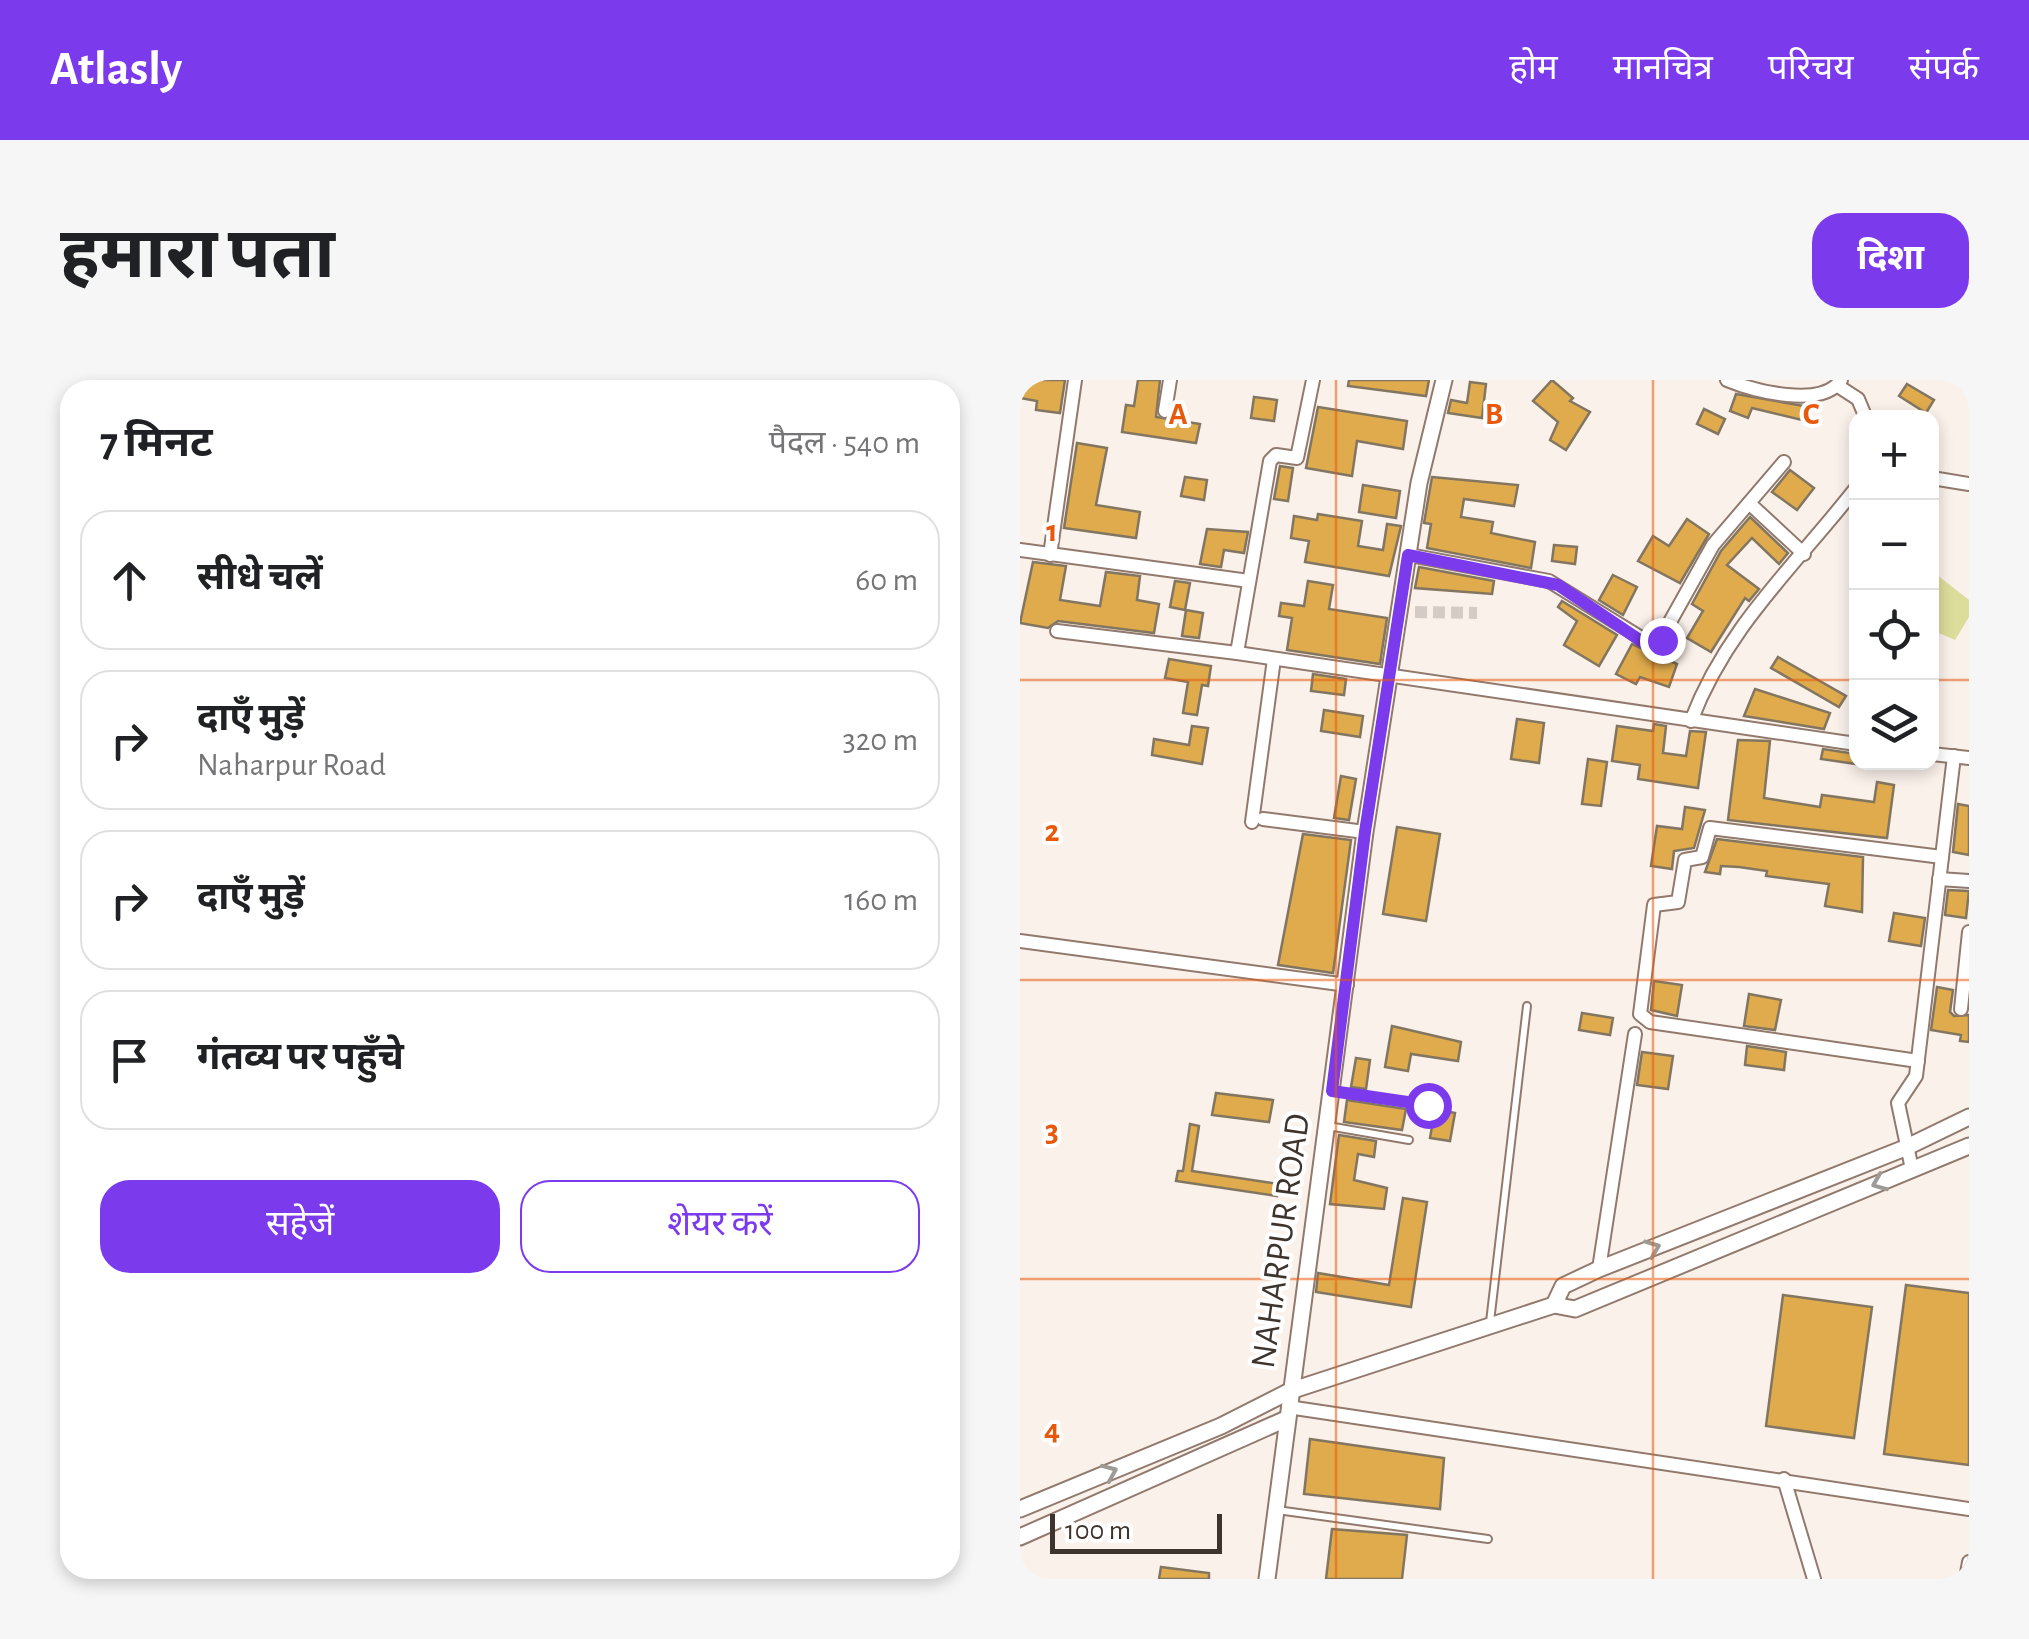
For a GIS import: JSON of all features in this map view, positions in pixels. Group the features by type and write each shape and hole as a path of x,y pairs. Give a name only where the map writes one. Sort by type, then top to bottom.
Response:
{"street":[{"path":"1050,554 1075,380"},
{"path":"1165,412 1170,380"},
{"path":"1237,653 1270,461 1276,455 1298,458 1313,380"},
{"name":"NAHARPUR ROAD","path":"1267,1579 1365,832 1392,676 1408,611 1408,555 1426,446 1444,380"},
{"path":"1727,380 1806,394 1840,383 1858,399 1863,410"},
{"path":"1408,555 1558,585 1656,647 1708,552 1784,462"},
{"path":"1939,479 1969,484"},
{"path":"1691,721 1722,652 1763,596 1804,554 1849,497"},
{"path":"1749,502 1804,554"},
{"path":"1020,550 1249,581"},
{"path":"1056,631 1237,653 1849,743"},
{"path":"1274,659 1257,821 1365,832"},
{"path":"1912,1170 1898,1103 1915,1081 1942,857 1965,756 1939,754"},
{"path":"1918,1061 1650,1022 1640,1014 1654,905 1678,902 1685,860 1702,857 1710,828 1942,857"},
{"path":"1939,879 1969,882"},
{"path":"1961,1010 1969,932"},
{"path":"1020,941 1347,986"},
{"path":"1599,1269 1635,1034"},
{"path":"1554,1305 1563,1286 1599,1269 1906,1148 1969,1118"},
{"path":"1020,1537 1288,1406 1490,1326 1554,1305 1575,1308 1969,1146"},
{"path":"1020,1509 1221,1426 1288,1406 1969,1510"},
{"path":"1784,1479 1814,1579"},
{"path":"1966,1579 1969,1562"}],"lane":[{"path":"1490,1326 1526,1006"},
{"path":"1332,1091 1428,1105"},
{"path":"1328,1126 1408,1140"},
{"path":"1276,1510 1488,1539"}],"green space":[{"path":"1939,576 1969,600 1969,617 1955,640 1939,633"}],"building":[{"path":"1028,380 1065,380 1060,413 1036,410 1037,401 1020,398 1020,385 1027,386"},
{"path":"1138,380 1160,380 1156,417 1200,424 1196,443 1122,432 1126,405 1134,406"},
{"path":"1349,380 1429,380 1426,396 1348,386"},
{"path":"1552,380 1573,398 1570,401 1590,412 1566,450 1550,440 1558,422 1533,401"},
{"path":"1470,382 1486,384 1482,418 1448,413 1451,400 1467,403"},
{"path":"1907,384 1934,400 1928,410 1921,410 1899,396"},
{"path":"1736,394 1804,406 1802,420 1752,408 1748,418 1730,411"},
{"path":"1254,397 1277,400 1274,421 1251,418"},
{"path":"1318,407 1407,421 1403,449 1357,441 1352,476 1306,468"},
{"path":"1704,409 1725,419 1718,434 1697,424"},
{"path":"1077,443 1107,448 1096,505 1140,512 1136,538 1064,528"},
{"path":"1280,466 1293,468 1288,501 1274,499"},
{"path":"1790,470 1814,488 1797,510 1772,492"},
{"path":"1185,477 1207,480 1204,500 1181,496"},
{"path":"1432,477 1518,485 1514,506 1464,499 1461,517 1493,522 1491,533 1535,542 1531,568 1427,548 1431,524 1424,523"},
{"path":"1363,485 1400,491 1396,518 1359,512"},
{"path":"1318,514 1362,521 1358,546 1383,550 1387,524 1401,526 1389,576 1305,562 1309,541 1291,538 1294,516 1317,520"},
{"path":"1750,517 1788,553 1779,564 1752,538 1727,565 1759,589 1749,601 1745,598 1711,652 1687,638 1703,611 1692,604 1721,551"},
{"path":"1687,519 1709,534 1680,583 1638,561 1653,536 1669,546"},
{"path":"1207,529 1248,532 1244,553 1224,550 1221,567 1200,564"},
{"path":"1554,545 1577,547 1575,564 1552,561"},
{"path":"1033,562 1066,566 1060,600 1100,606 1106,572 1140,576 1137,600 1159,604 1154,633 1058,621 1048,628 1020,623"},
{"path":"1419,567 1494,581 1492,594 1415,588"},
{"path":"1613,575 1637,587 1623,615 1599,600"},
{"path":"1175,581 1190,583 1185,610 1170,607"},
{"path":"1308,581 1333,585 1329,609 1387,618 1380,664 1287,650 1292,618 1279,616 1281,603 1304,606"},
{"path":"1562,601 1617,635 1599,666 1564,645 1577,621 1558,607"},
{"path":"1186,610 1203,613 1199,638 1182,636"},
{"path":"1632,644 1677,664 1669,687 1640,677 1636,684 1616,674"},
{"path":"1778,657 1846,696 1839,707 1771,668"},
{"path":"1169,659 1211,666 1208,686 1202,685 1197,715 1183,713 1188,682 1165,678"},
{"path":"1313,674 1346,679 1344,695 1311,691"},
{"path":"1755,689 1830,713 1824,729 1744,716"},
{"path":"1324,710 1363,716 1360,737 1321,731"},
{"path":"1517,719 1544,723 1539,763 1511,759"},
{"path":"1654,724 1666,726 1663,753 1686,756 1690,731 1706,732 1698,788 1638,779 1640,765 1612,761 1617,726 1653,731"},
{"path":"1192,726 1208,728 1202,764 1152,755 1154,739 1189,745"},
{"path":"1738,740 1770,741 1764,798 1820,807 1822,795 1874,802 1877,782 1894,785 1887,838 1728,820"},
{"path":"1823,749 1849,753 1849,763 1821,759"},
{"path":"1588,759 1607,762 1601,806 1582,804"},
{"path":"1341,776 1356,779 1349,820 1334,818"},
{"path":"1958,804 1969,806 1969,855 1953,852"},
{"path":"1685,807 1705,810 1694,848 1674,851 1672,869 1651,866 1657,826 1682,829"},
{"path":"1397,827 1440,834 1426,921 1383,914"},
{"path":"1303,834 1351,840 1333,973 1278,965"},
{"path":"1717,839 1863,857 1862,912 1825,906 1829,884 1766,876 1767,871 1739,867 1721,866 1720,874 1705,872"},
{"path":"1948,890 1969,891 1966,918 1945,915"},
{"path":"1894,913 1925,918 1921,946 1889,941"},
{"path":"1654,981 1682,985 1677,1016 1651,1010"},
{"path":"1937,987 1953,990 1950,1012 1954,1016 1969,1015 1969,1042 1960,1041 1961,1035 1931,1030"},
{"path":"1749,994 1781,1000 1775,1030 1744,1026"},
{"path":"1582,1013 1613,1018 1610,1035 1579,1030"},
{"path":"1392,1026 1461,1042 1458,1061 1411,1054 1408,1071 1385,1067"},
{"path":"1747,1046 1786,1052 1784,1070 1745,1065"},
{"path":"1642,1052 1673,1056 1668,1089 1637,1085"},
{"path":"1356,1058 1370,1060 1366,1089 1351,1087"},
{"path":"1216,1093 1273,1100 1269,1122 1212,1115"},
{"path":"1347,1100 1406,1109 1402,1130 1344,1122"},
{"path":"1435,1109 1455,1113 1450,1141 1430,1138"},
{"path":"1190,1124 1199,1126 1192,1171 1279,1184 1277,1196 1176,1181 1178,1171 1183,1171"},
{"path":"1339,1135 1376,1141 1374,1157 1358,1154 1354,1180 1387,1188 1384,1209 1330,1204"},
{"path":"1403,1198 1427,1202 1411,1307 1316,1292 1318,1273 1389,1285"},
{"path":"1906,1285 1969,1293 1969,1465 1884,1454"},
{"path":"1783,1295 1872,1307 1854,1438 1766,1426"},
{"path":"1310,1439 1444,1458 1440,1509 1304,1494"},
{"path":"1332,1529 1407,1535 1402,1579 1326,1579"},
{"path":"1161,1567 1209,1573 1209,1579 1159,1579"}],"tunnel":[{"path":"1415,612 1477,613"}],"route":[{"path":"1428,1105 1332,1091 1365,832 1408,555 1536,577 1568,590 1647,645 1656,647 1662,640"}]}
